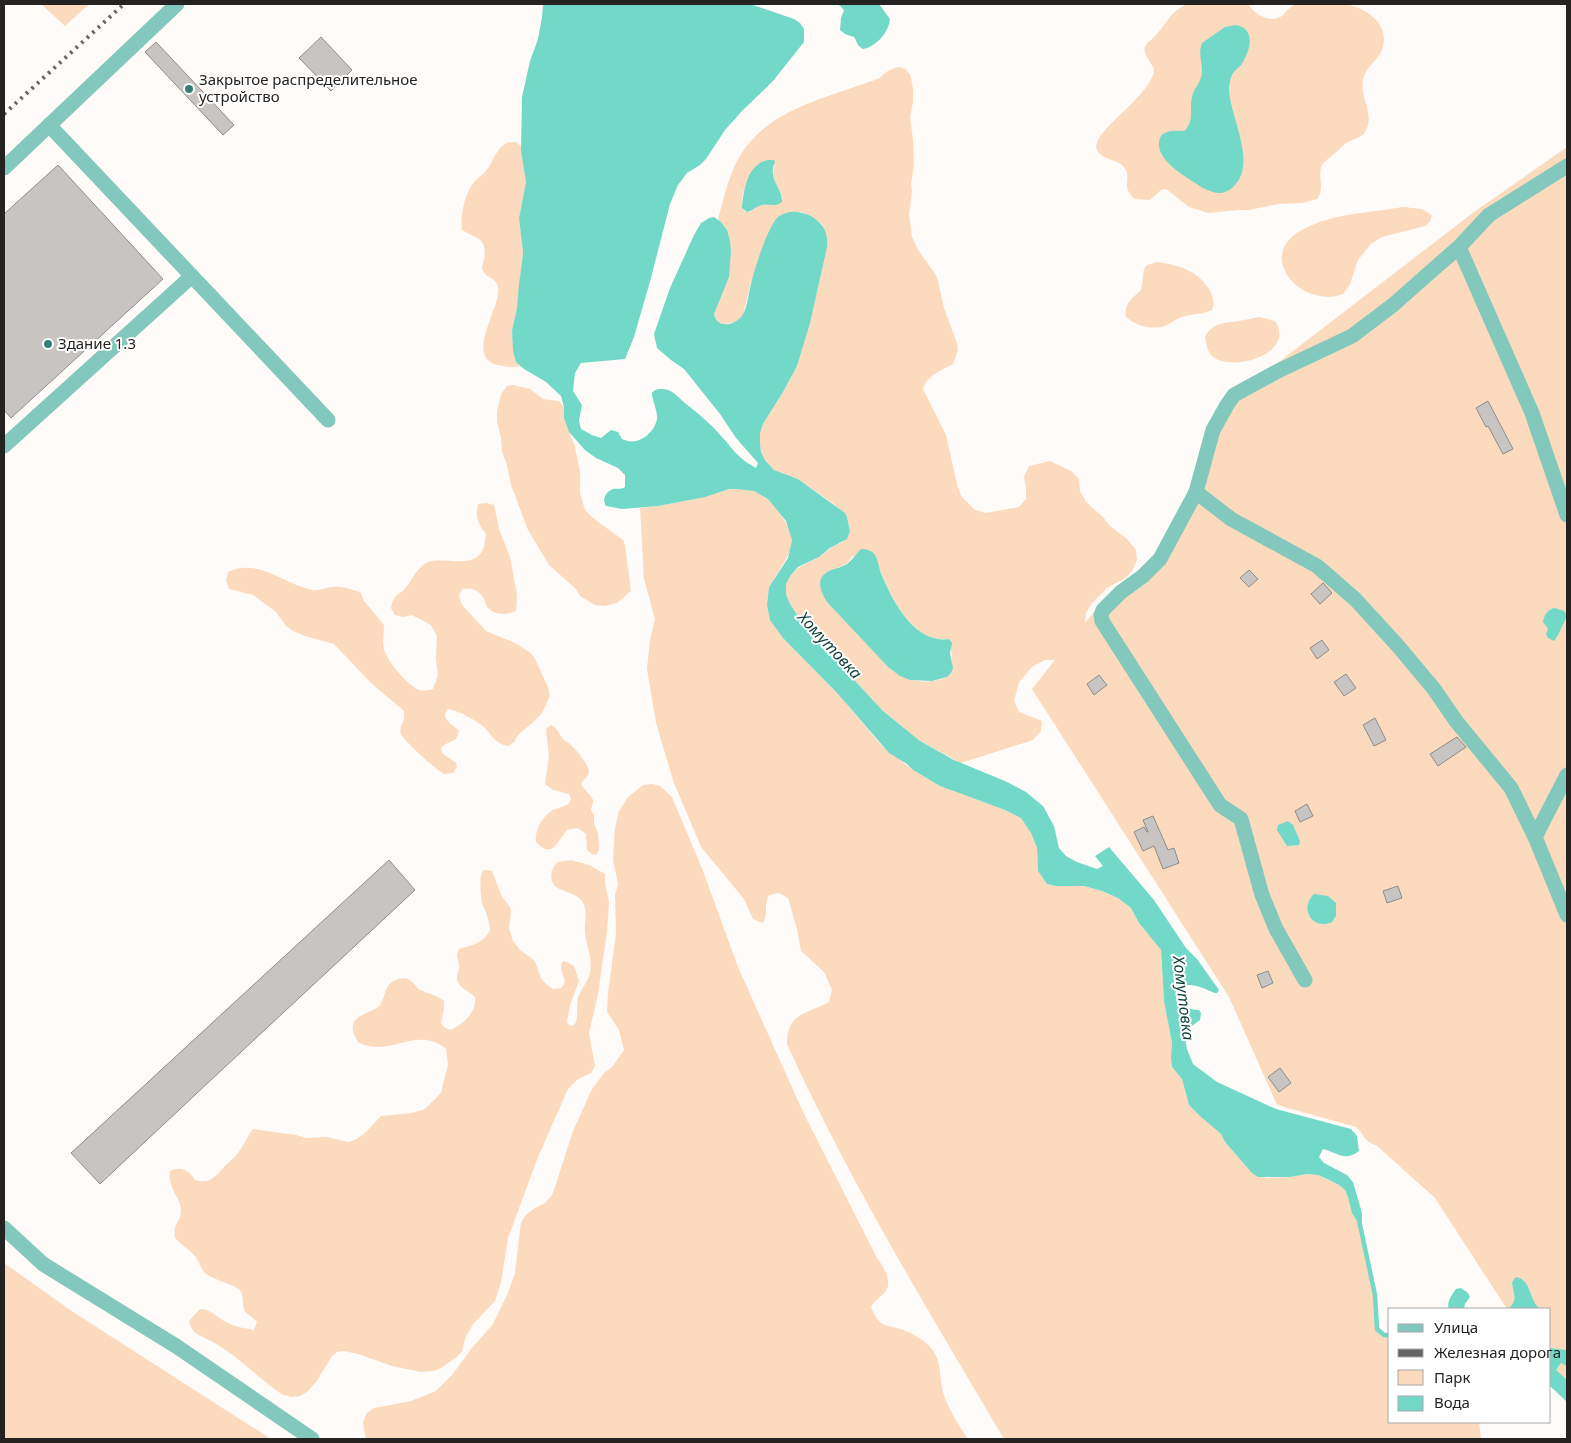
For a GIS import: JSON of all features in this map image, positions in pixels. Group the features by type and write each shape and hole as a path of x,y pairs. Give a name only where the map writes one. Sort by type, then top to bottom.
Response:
{"street":[{"path":"4,168 177,4"},
{"path":"49,125 328,420"},
{"path":"1306,980 1276,929 1262,894 1241,819 1220,805 1102,621 1101,616 1103,610 1121,592 1157,563 1196,492 1213,430 1226,405 1234,395 1278,371 1352,336 1393,305 1459,247 1489,214 1567,166"},
{"path":"1459,247 1532,413 1567,515"},
{"path":"5,442 192,276"},
{"path":"1196,492 1231,519 1317,566 1355,599 1398,646 1511,788 1535,837 1567,915"},
{"path":"1535,837 1567,775"},
{"path":"4,1228 43,1264 176,1346 312,1439"}],"green space":[{"path":"41,4 89,4 65,26"},
{"path":"1187,4 1248,4 1258,14 1272,19 1282,16 1290,7 1297,4 1343,4 1368,13 1380,26 1384,43 1379,56 1366,72 1362,86 1369,119 1368,126 1361,136 1346,143 1323,163 1320,172 1321,190 1317,199 1302,203 1278,204 1249,210 1208,213 1189,207 1166,189 1161,190 1150,200 1135,199 1128,190 1127,174 1123,166 1102,156 1097,150 1097,142 1102,134 1144,91 1151,79 1154,69 1145,53 1146,45 1172,14"},
{"path":"899,67 905,69 910,74 913,88 910,117 914,166 909,214 912,237 918,250 936,275 944,308 957,343 958,350 953,364 927,380 923,389 946,435 961,496 975,510 986,513 1019,507 1026,499 1024,477 1029,466 1050,461 1071,471 1079,479 1080,491 1086,502 1110,526 1127,539 1136,550 1137,560 1127,577 1107,588 1092,603 1086,613 1085,623 1099,606 1158,553 1191,488 1219,408 1474,212 1567,147 1567,1401 1551,1376 1551,1308 1506,1308 1435,1198 1376,1145 1367,1140 1356,1127 1277,1105 1229,997 1032,689 1055,660 1045,660 1033,666 1019,682 1014,701 1019,712 1042,721 1041,731 1033,740 961,763 920,741 883,711 806,628 790,604 786,594 786,584 791,575 798,568 843,542 850,531 847,517 834,504 798,479 774,470 765,460 761,452 760,443 760,433 763,424 797,366 827,239 822,224 802,212 792,212 779,217 764,244 751,282 743,315 737,322 723,324 715,319 714,314 717,307 727,230 718,219 727,186 737,161 754,138 768,125 803,105 880,78 888,71","holes":["767,160 775,165 774,178 783,199 767,205 760,205 750,212 744,211 742,196 751,178","853,556 878,565 895,602 913,625 923,633 935,638 949,639 952,666 947,677 939,680 916,681 901,676 888,667 822,594 820,584 825,573 846,564"]},
{"path":"510,142 515,142 521,146 526,182 519,218 523,252 517,308 512,330 516,362 521,366 512,367 498,365 488,360 484,352 486,331 498,296 498,287 496,282 482,270 485,253 483,243 462,230 464,205 471,186 486,170 499,149"},
{"path":"1403,207 1422,209 1432,215 1430,222 1425,226 1382,237 1371,244 1358,260 1350,284 1343,294 1327,297 1312,294 1299,287 1289,277 1283,265 1282,253 1288,241 1302,230 1326,220 1351,214"},
{"path":"1157,262 1181,267 1200,278 1212,296 1212,310 1178,318 1167,325 1157,328 1140,325 1126,317 1127,305 1141,290 1144,269 1147,265"},
{"path":"1259,317 1275,321 1279,333 1276,344 1268,353 1256,359 1228,362 1217,359 1209,352 1205,337 1212,328 1224,323"},
{"path":"513,385 530,389 543,399 559,401 564,407 564,418 575,447 580,472 580,493 585,510 623,540 625,545 631,591 617,603 604,606 595,605 580,596 576,589 549,565 528,530 511,485 497,422 497,411 501,394 507,386"},
{"path":"730,489 744,489 754,491 768,499 780,513 790,530 792,540 789,554 769,587 767,605 783,638 838,694 882,746 913,770 940,786 1021,817 1031,833 1037,848 1038,871 1047,884 1056,886 1084,886 1102,891 1118,898 1131,908 1139,923 1161,950 1164,1001 1172,1043 1172,1067 1182,1079 1189,1105 1221,1134 1225,1142 1246,1166 1266,1178 1307,1174 1318,1175 1345,1190 1357,1221 1361,1223 1375,1302 1377,1329 1384,1335 1388,1335 1388,1423 1479,1423 1481,1439 1004,1439 863,1195 836,1145 787,1044 790,1026 795,1020 829,1002 832,990 824,972 801,951 788,898 779,893 769,895 763,923 753,919 744,899 701,847 674,783 656,723 647,669 650,640 655,619 644,579 640,508 697,498"},
{"path":"478,504 494,505 499,529 510,557 517,595 516,611 504,614 495,613 489,609 477,591 471,589 462,589 459,596 462,605 486,631 515,643 531,653 548,687 550,696 542,713 508,746 497,741 484,727 472,719 448,709 445,716 446,719 459,731 456,739 441,748 442,753 456,763 457,767 453,773 445,774 414,749 401,734 400,730 404,719 404,711 370,682 334,644 293,631 286,626 276,612 260,600 253,595 229,589 226,581 228,572 239,568 250,568 312,590 339,587 361,593 364,601 384,625 384,649 393,665 417,689 433,689 438,675 436,659 437,636 431,625 412,615 403,617 395,615 391,608 392,603 395,597 426,563 432,561 465,561 479,556 484,547 486,534 478,520 477,509"},
{"path":"551,725 576,750 589,771 581,784 593,800 591,810 598,833 599,850 596,855 587,850 586,834 578,828 567,830 551,849 542,847 536,842 536,833 543,819 549,812 569,804 571,799 569,794 553,790 545,784 549,756 546,729"},
{"path":"652,784 660,786 672,797 703,871 738,967 803,1112 877,1258 886,1272 888,1287 871,1307 881,1323 909,1333 923,1341 935,1353 939,1364 945,1398 968,1439 366,1438 363,1422 367,1413 374,1408 411,1401 436,1391 452,1375 493,1324 515,1273 521,1222 527,1214 545,1203 552,1195 573,1131 592,1089 604,1073 612,1067 624,1050 619,1030 607,1012 616,933 615,895 618,884 613,860 615,828 619,811 628,797 643,785"},
{"path":"571,860 589,865 605,874 609,902 598,994 589,1033 595,1066 591,1073 578,1079 568,1089 538,1157 508,1238 501,1282 495,1301 474,1323 466,1336 462,1351 458,1356 441,1368 434,1371 421,1372 392,1366 358,1354 344,1351 337,1352 332,1356 316,1382 307,1392 300,1396 292,1397 283,1395 237,1358 191,1328 189,1321 200,1309 207,1310 229,1324 240,1327 254,1330 257,1322 245,1311 240,1290 206,1273 195,1256 175,1238 175,1229 181,1207 172,1188 170,1171 181,1169 187,1171 195,1180 208,1181 237,1155 253,1129 305,1138 327,1137 348,1142 364,1134 381,1116 412,1113 425,1109 441,1093 448,1064 446,1049 426,1040 379,1047 362,1044 358,1042 353,1031 354,1021 378,1007 383,1000 388,986 396,980 403,978 409,980 420,990 435,995 444,1001 441,1023 445,1028 451,1030 468,1017 474,1008 475,997 461,986 457,980 459,967 457,953 459,949 481,941 490,930 481,895 481,879 484,870 492,871 501,895 510,907 509,928 513,941 520,950 535,961 541,978 546,984 553,989 561,988 565,981 561,969 563,961 574,966 579,981 570,1005 567,1022 572,1026 575,1024 578,998 591,968 585,931 586,912 580,898 558,888 551,879 553,868 558,862"},
{"path":"4,1263 73,1312 271,1439 4,1439"}],"water":[{"path":"543,4 750,4 794,19 804,29 804,42 773,81 725,130 706,159 687,173 678,185 670,204 634,337 625,359 581,363 575,373 573,391 582,405 579,421 581,429 601,438 611,430 618,432 622,439 628,441 644,438 652,430 657,419 652,393 657,389 666,389 700,415 718,432 737,455 756,468 758,463 736,438 720,414 684,369 657,348 654,334 670,288 701,223 714,217 727,230 730,241 729,277 714,314 716,319 723,324 737,321 745,311 762,249 770,229 778,217 791,212 801,212 814,218 821,224 826,234 827,247 810,323 797,366 763,424 760,433 760,443 761,452 765,460 774,470 798,479 845,513 850,531 847,539 830,548 819,557 798,567 791,575 786,584 786,594 790,604 806,628 883,711 920,741 954,760 1005,781 1026,792 1043,806 1054,826 1059,848 1066,856 1097,869 1103,866 1095,856 1109,847 1154,900 1186,948 1197,959 1219,990 1215,993 1193,985 1177,987 1176,996 1181,1004 1194,1010 1199,1010 1201,1013 1200,1020 1189,1028 1185,1038 1193,1064 1217,1082 1276,1109 1351,1129 1357,1136 1359,1151 1350,1156 1341,1156 1323,1149 1319,1157 1324,1163 1347,1175 1353,1182 1362,1213 1361,1223 1357,1221 1352,1213 1345,1190 1325,1178 1307,1174 1290,1177 1258,1177 1252,1173 1225,1142 1221,1134 1189,1105 1182,1079 1172,1067 1172,1043 1164,1001 1161,950 1139,923 1131,908 1118,898 1102,891 1084,886 1056,886 1047,884 1038,871 1037,848 1031,833 1021,818 1005,810 940,786 889,753 838,694 783,638 770,620 767,605 769,587 788,558 792,540 786,521 768,499 754,491 729,489 705,497 658,506 622,509 606,506 604,499 608,492 625,487 625,475 618,468 596,458 585,450 569,432 564,418 561,396 546,382 516,362 513,351 512,330 517,308 523,252 519,218 526,182 521,151 522,97 530,61 538,39"},
{"path":"838,4 879,4 890,19 887,29 877,42 863,49 858,45 854,37 840,30 844,10"},
{"path":"1236,25 1243,27 1247,31 1250,42 1247,54 1241,65 1233,73 1229,86 1230,99 1241,139 1243,166 1240,177 1233,187 1223,193 1217,193 1202,187 1170,165 1159,148 1159,142 1161,136 1167,132 1184,131 1189,124 1192,97 1201,76 1200,54 1202,43 1225,27"},
{"path":"767,160 775,161 773,174 782,202 775,205 760,206 747,212 742,208 748,177 755,167"},
{"path":"861,549 874,553 891,595 906,618 925,635 936,639 949,639 952,643 950,653 953,668 947,677 932,681 910,680 900,676 888,667 828,603 821,590 820,581 822,577 831,570 847,564"},
{"path":"1555,608 1564,611 1567,615 1554,641 1548,638 1546,634 1548,629 1543,622 1547,613"},
{"path":"1288,821 1293,825 1300,841 1299,845 1287,846 1277,830 1278,825"},
{"path":"1314,894 1328,896 1336,903 1336,916 1332,922 1319,923 1310,917 1308,906"},
{"path":"1516,1277 1525,1282 1534,1302 1540,1308 1509,1308 1515,1296 1512,1282"},
{"path":"1461,1288 1470,1297 1464,1308 1449,1308 1449,1301 1456,1289"},
{"path":"1551,1348 1567,1350 1567,1366 1561,1363 1556,1370 1567,1382 1567,1402 1551,1387"}],"building":[{"path":"321,37 352,70 331,91 299,58"},
{"name":"Закрытое распределительное устройство","path":"156,42 234,125 223,135 145,52"},
{"name":"Здание 1.3","path":"58,165 163,279 11,418 4,410 4,214"},
{"path":"1488,401 1513,449 1503,454 1476,408"},
{"path":"1249,570 1258,579 1249,587 1240,578"},
{"path":"1323,583 1332,593 1320,604 1311,594"},
{"path":"1322,640 1329,650 1317,659 1310,648"},
{"path":"1346,674 1356,688 1344,696 1334,682"},
{"path":"1099,675 1107,685 1094,695 1087,684"},
{"path":"1375,718 1386,740 1374,746 1363,725"},
{"path":"1457,737 1466,747 1438,766 1430,754"},
{"path":"1307,804 1313,816 1300,822 1295,811"},
{"path":"1153,816 1168,850 1174,848 1179,863 1163,869 1154,846 1143,851 1134,832 1144,827 1148,832 1143,820"},
{"path":"389,860 415,890 100,1184 71,1153"},
{"path":"1398,886 1402,898 1387,903 1383,891"},
{"path":"1268,971 1273,983 1262,988 1257,975"},
{"path":"1280,1068 1291,1083 1279,1092 1268,1077"}],"waterway":[{"name":"Хомутовка","path":"1359,1220 1375,1295 1377,1329 1384,1335 1388,1335"}],"railway":[{"path":"4,114 124,4"}],"place":[{"name":"Закрытое распределительное устройство","path":"189,89"},
{"name":"Здание 1.3","path":"48,344"}]}
